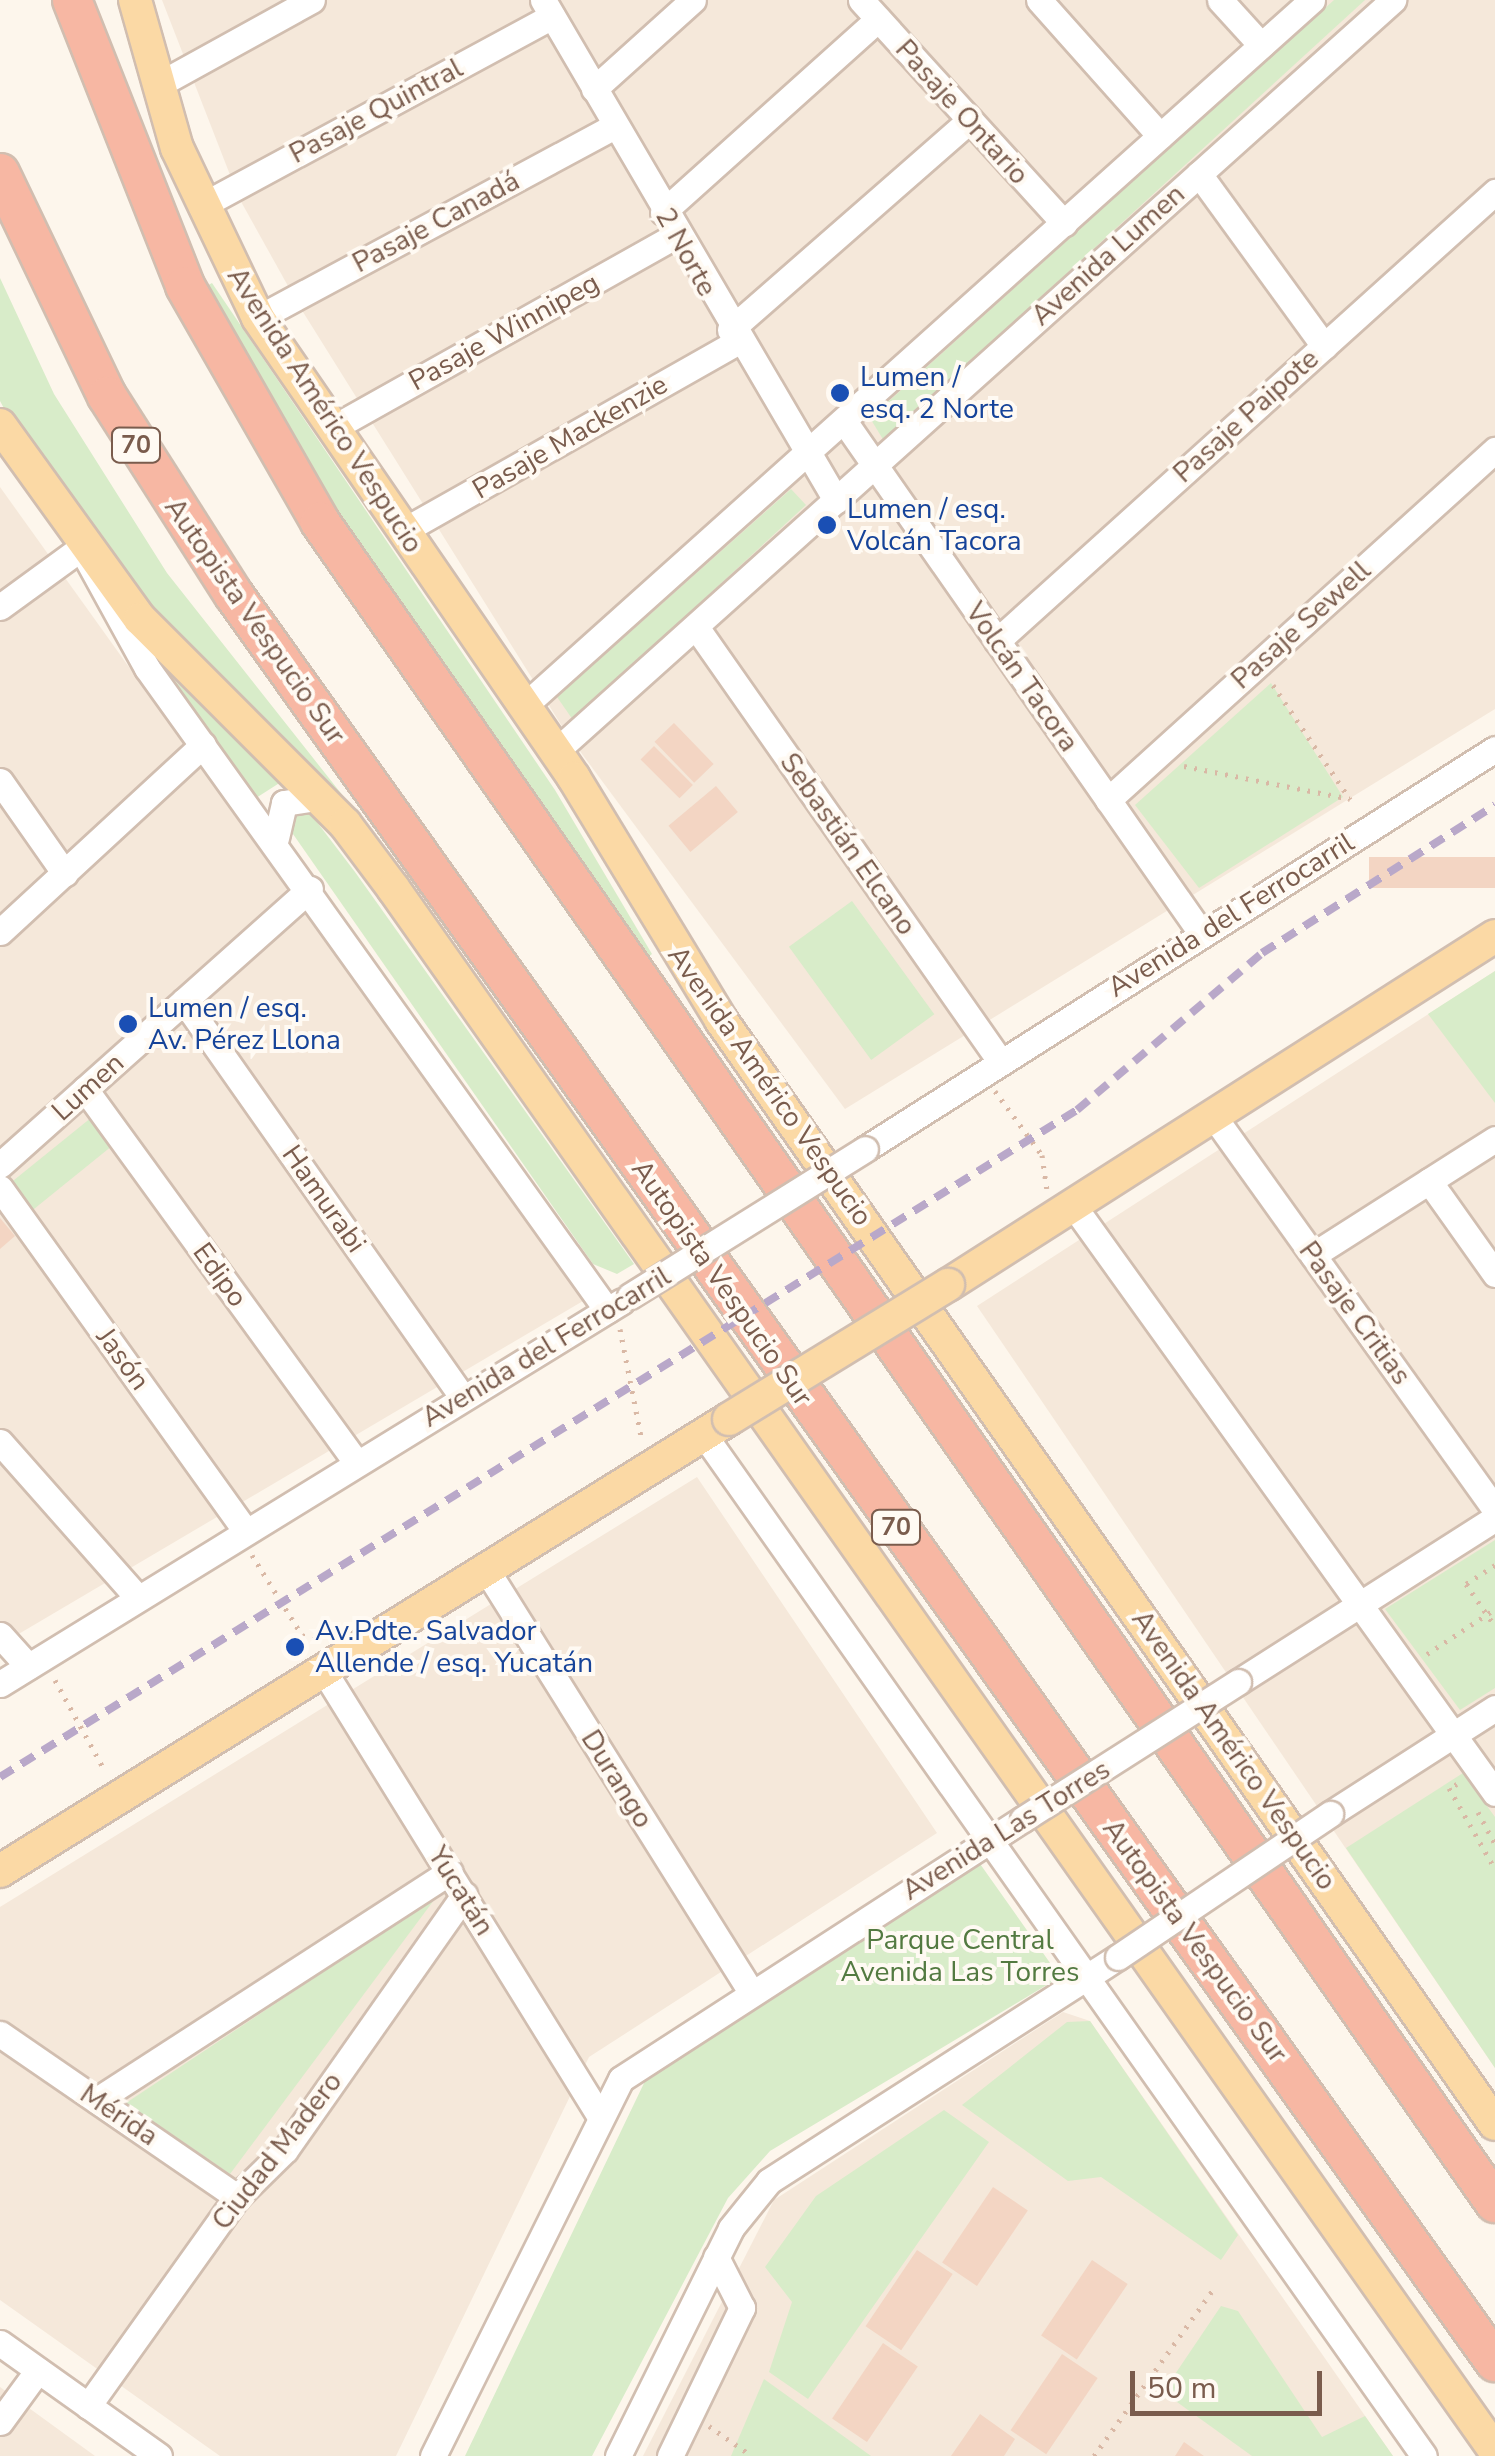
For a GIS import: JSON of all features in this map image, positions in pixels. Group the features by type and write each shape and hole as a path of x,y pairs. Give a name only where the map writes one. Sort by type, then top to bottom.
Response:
{"highway":[{"path":"76,9 185,286 320,522 1495,2203"},
{"name":"Autopista Vespucio Sur","path":"1,177 107,396 234,596 1495,2362"}],"main road":[{"name":"Avenida Américo Vespucio","path":"135,0 156,86 201,206 258,318 556,751 712,1006 1495,2124"},
{"path":"0,425 81,548 320,797 394,888 1495,2451"},
{"path":"0,1870 484,1566 1063,1215 1495,936"}],"street":[{"path":"156,86 312,0"},
{"path":"594,89 693,0"},
{"path":"1038,0 1160,136"},
{"path":"1220,0 1262,45"},
{"name":"Avenida Lumen","path":"524,706 1312,0"},
{"name":"Avenida Lumen","path":"556,751 1392,0"},
{"name":"2 Norte","path":"547,8 804,456 836,500"},
{"name":"Pasaje Quintral","path":"201,206 547,8"},
{"path":"663,212 870,9"},
{"name":"Pasaje Ontario","path":"870,9 1064,223"},
{"name":"Pasaje Mackenzie","path":"403,532 734,336 970,120"},
{"name":"Pasaje Canadá","path":"258,318 615,126"},
{"path":"1199,174 1324,346"},
{"name":"Pasaje Paipote","path":"997,641 1495,192"},
{"name":"Pasaje Winnipeg","path":"331,429 676,236"},
{"name":"Volcán Tacora","path":"844,420 1201,933"},
{"name":"Pasaje Sewell","path":"1108,800 1495,450"},
{"path":"0,607 81,548 128,640 276,838 607,1310"},
{"name":"Sebastián Elcano","path":"696,627 991,1067"},
{"path":"0,932 203,745"},
{"name":"Avenida del Ferrocarril","path":"0,1684 356,1460 630,1296 1495,749"},
{"path":"0,780 64,874"},
{"path":"276,838 284,803 320,797"},
{"name":"Lumen","path":"0,1165 310,889"},
{"name":"Hamurabi","path":"184,1001 464,1398"},
{"name":"Edipo","path":"86,1089 356,1460"},
{"name":"Pasaje Critias","path":"1214,1116 1495,1509"},
{"path":"1314,1255 1495,1140"},
{"path":"1428,1182 1495,1274"},
{"name":"Jasón","path":"0,1188 245,1530"},
{"path":"1063,1215 1360,1604 1495,1793"},
{"path":"716,1427 991,1839 1424,2456"},
{"path":"0,1442 137,1598"},
{"name":"Avenida Las Torres","path":"433,2456 599,2115 631,2070 1495,1518"},
{"name":"Durango","path":"484,1566 751,1992"},
{"path":"0,1635 35,1662"},
{"name":"Yucatán","path":"328,1664 599,2115"},
{"path":"618,2456 742,2211 786,2168 1118,1957 1495,1708"},
{"path":"97,2100 450,1872"},
{"name":"Ciudad Madero","path":"88,2406 237,2197 285,2150 464,1895"},
{"name":"Mérida","path":"0,2034 237,2197"},
{"path":"670,2456 742,2308 716,2257"},
{"path":"0,2343 158,2456"},
{"path":"0,2422 38,2370"}],"path":[{"path":"1184,767 1350,798 1258,664"},
{"path":"991,1067 1046,1162 1063,1215"},
{"path":"607,1310 624,1342 648,1468"},
{"path":"245,1530 302,1635 322,1642 328,1664"},
{"path":"1495,1566 1466,1584 1495,1626"},
{"path":"1411,1641 1422,1657 1495,1609"},
{"path":"35,1662 119,1796"},
{"path":"1460,1782 1450,1788 1495,1869"},
{"path":"1094,2456 1212,2290"},
{"path":"691,2414 752,2456"}],"shaded area":[{"path":"162,0 1495,0 1495,709 845,1109 565,731 298,304 239,198"},
{"path":"0,487 583,1301 0,1645"},
{"path":"1495,971 1495,2068 977,1306"},
{"path":"697,1477 937,1833 589,2057 396,2456 220,2456 0,2300 0,1907"},
{"path":"1063,2012 1090,2021 1393,2456 643,2456 774,2200"},
{"path":"0,2387 95,2456 0,2456"}],"green space":[{"path":"1334,0 1365,0 884,441 870,418"},
{"path":"0,278 54,394 167,573 351,806 180,646 31,458 0,401"},
{"path":"212,283 555,790 652,954 644,960 316,490 203,288"},
{"path":"791,489 806,505 573,720 557,697"},
{"path":"170,676 281,782 256,798"},
{"path":"1271,683 1343,797 1199,888 1135,805"},
{"path":"307,809 634,1264 617,1274 593,1264 286,824"},
{"path":"852,901 934,1014 871,1060 789,947"},
{"path":"1495,971 1495,1103 1428,1014"},
{"path":"97,1113 119,1140 30,1213 8,1185"},
{"path":"1495,1540 1495,1688 1460,1710 1385,1609"},
{"path":"1463,1773 1495,1817 1495,2068 1346,1848"},
{"name":"Parque Central Avenida Las Torres","path":"978,1861 1060,1977 770,2151 728,2198 592,2456 465,2456 646,2079"},
{"path":"437,1896 230,2174 126,2103"},
{"path":"1090,2021 1238,2235 1221,2260 1101,2177 1068,2181 962,2105 1067,2022"},
{"path":"944,2110 989,2142 808,2399 769,2372 792,2302 765,2267 816,2196"},
{"path":"1221,2306 1238,2311 1322,2437 1365,2416 1393,2456 1252,2456 1163,2392"},
{"path":"764,2379 871,2456 731,2456"}],"building":[{"path":"674,723 714,764 694,783 655,742"},
{"path":"654,746 693,785 679,798 641,759"},
{"path":"716,786 738,812 690,852 669,826"},
{"path":"1369,857 1495,857 1495,888 1369,888"},
{"path":"0,1218 15,1236 0,1249"},
{"path":"993,2187 1028,2210 977,2286 942,2262"},
{"path":"917,2250 953,2274 901,2350 866,2326"},
{"path":"1092,2260 1128,2284 1077,2359 1041,2335"},
{"path":"883,2343 918,2366 867,2442 832,2418"},
{"path":"1062,2354 1098,2378 1046,2454 1011,2430"},
{"path":"980,2414 1015,2439 1004,2456 951,2456"},
{"path":"1184,2442 1204,2456 1175,2456"}],"railway":[{"path":"0,1777 1077,1110 1262,953 1495,805"}],"place":[{"name":"Lumen / esq. 2 Norte","path":"840,393"},
{"name":"Lumen / esq. Volcán Tacora","path":"827,525"},
{"name":"Lumen / esq. Av. Pérez Llona","path":"128,1024"},
{"name":"Av.Pdte. Salvador Allende / esq. Yucatán","path":"295,1647"}]}
